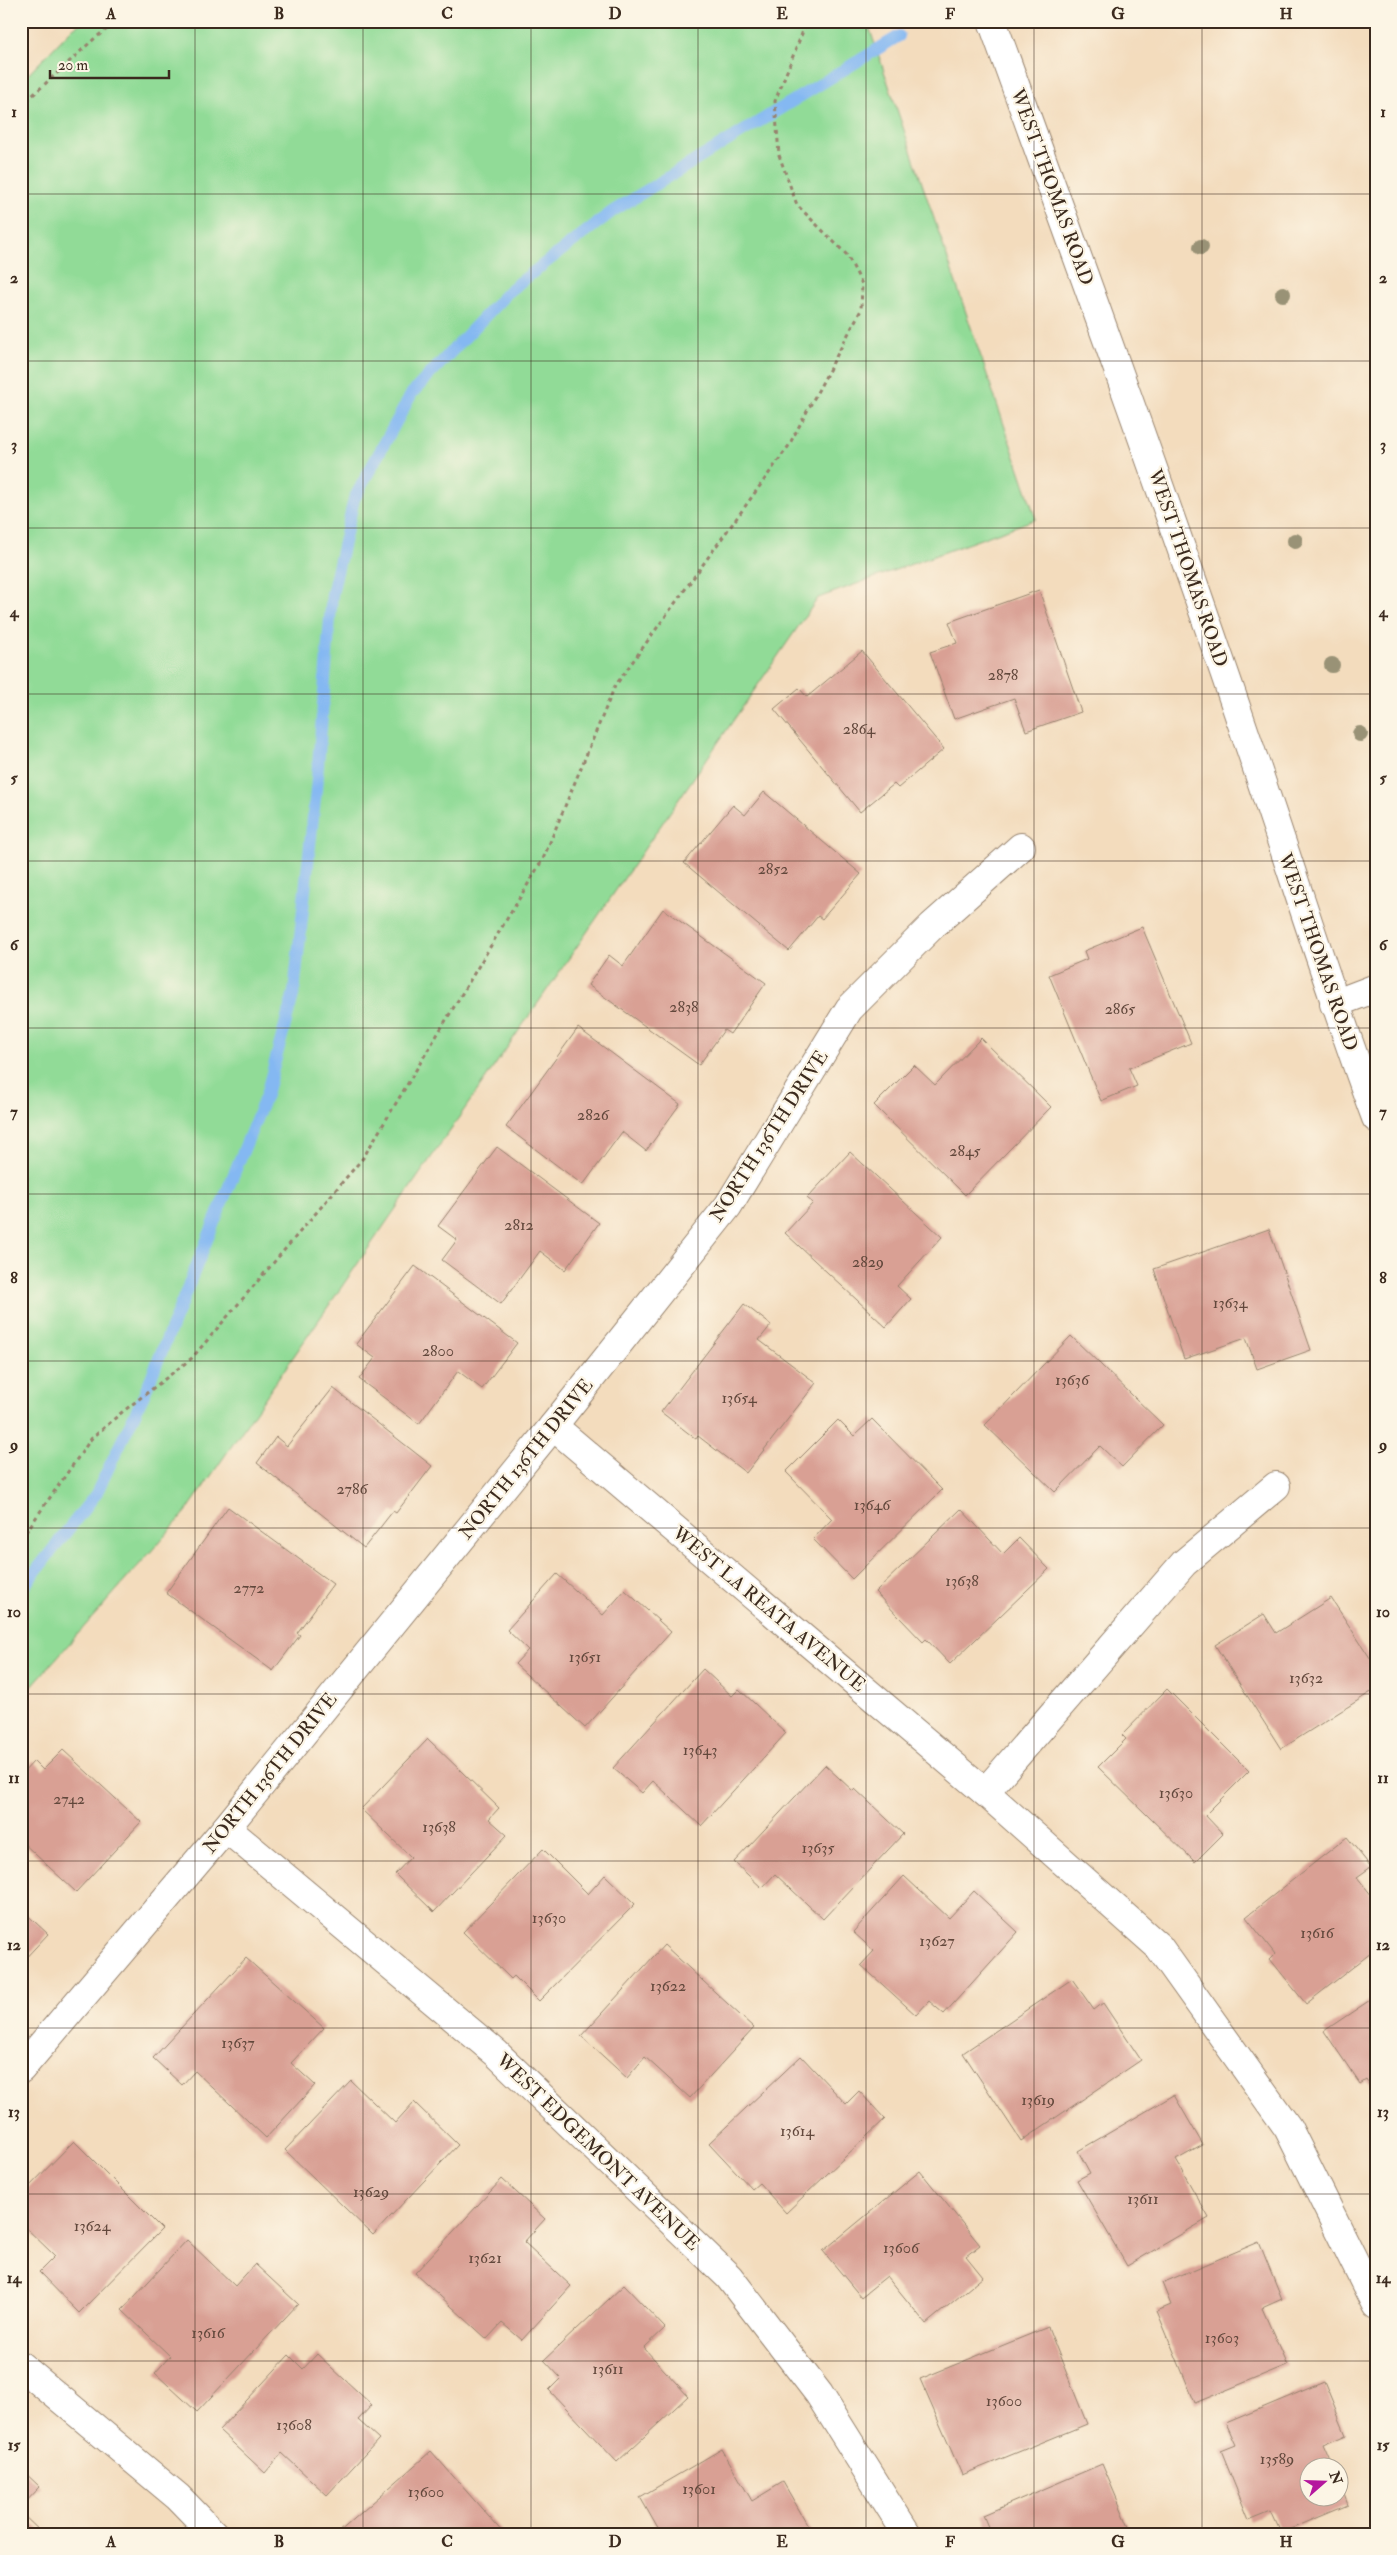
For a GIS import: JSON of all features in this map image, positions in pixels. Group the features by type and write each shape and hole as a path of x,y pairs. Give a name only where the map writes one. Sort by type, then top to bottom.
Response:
{"street":[{"name":"WEST THOMAS ROAD","path":"992,21 1129,399 1248,743 1334,1004 1376,1118"},
{"name":"NORTH 136TH DRIVE","path":"21,2069 226,1828 554,1426 728,1206 849,1009 932,926 1021,847"},
{"path":"1334,1004 1376,988"},
{"name":"WEST LA REATA AVENUE","path":"554,1426 986,1792 1159,1947 1288,2128 1376,2305"},
{"path":"986,1792 1184,1563 1276,1486"},
{"name":"WEST EDGEMONT AVENUE","path":"226,1828 496,2053 729,2277 819,2394 907,2534"},
{"path":"21,2366 178,2497 214,2534"}],"path":[{"path":"21,106 95,38 118,21"},
{"path":"21,1539 91,1440 121,1413 192,1358 363,1158 544,859 615,686 788,446 861,310 862,284 847,254 797,205 779,155 775,101 807,21"}],"green space":[{"path":"84,21 867,21 1036,519 818,598 186,1512 21,1698 21,82 73,28"}],"building":[{"path":"1039,590 1081,712 1026,731 1014,698 954,719 930,652 957,643 949,622"},
{"path":"862,651 944,749 898,788 894,784 860,812 774,709 799,688 807,697"},
{"path":"764,792 861,874 822,919 818,916 789,951 684,863 733,805 745,815"},
{"path":"663,909 766,983 730,1034 724,1030 699,1065 588,985 609,955 623,966"},
{"path":"1142,927 1191,1043 1129,1068 1137,1086 1101,1101 1049,975 1087,959 1084,951"},
{"path":"578,1028 680,1104 646,1151 622,1132 583,1185 506,1127"},
{"path":"981,1038 1051,1107 965,1195 874,1105 914,1065 935,1085"},
{"path":"497,1147 599,1223 565,1270 540,1251 501,1304 442,1260 457,1240 438,1226"},
{"path":"850,1152 942,1237 897,1286 911,1299 886,1327 785,1233 813,1203 807,1198"},
{"path":"1269,1229 1311,1350 1257,1369 1246,1338 1184,1359 1154,1269"},
{"path":"415,1266 517,1343 482,1389 458,1371 419,1424 359,1379 375,1358 356,1344"},
{"path":"744,1304 771,1325 759,1340 816,1383 746,1473 698,1436 696,1439 661,1412"},
{"path":"1071,1336 1163,1425 1122,1467 1100,1446 1055,1492 985,1425"},
{"path":"333,1388 432,1466 396,1513 393,1511 364,1548 257,1463 276,1437 287,1446"},
{"path":"872,1419 942,1490 852,1579 813,1539 832,1519 786,1472 838,1420 854,1436"},
{"path":"228,1507 333,1584 297,1633 300,1635 273,1671 166,1593"},
{"path":"961,1509 1003,1554 1019,1538 1049,1569 950,1664 926,1639 923,1642 875,1592"},
{"path":"557,1574 603,1615 625,1590 671,1632 585,1728 515,1664 528,1650 507,1630"},
{"path":"1331,1598 1376,1667 1376,1689 1281,1749 1215,1645 1264,1614 1276,1633"},
{"path":"703,1669 732,1696 739,1689 786,1733 701,1826 653,1781 642,1793 613,1768"},
{"path":"1167,1689 1249,1771 1205,1815 1223,1834 1195,1862 1098,1767 1126,1739 1122,1735"},
{"path":"428,1739 499,1808 489,1819 507,1835 434,1912 395,1874 411,1857 361,1809"},
{"path":"63,1750 141,1822 76,1892 21,1841 21,1775 34,1761 43,1770"},
{"path":"825,1765 853,1791 855,1789 903,1834 823,1919 775,1874 762,1888 734,1862"},
{"path":"1347,1837 1371,1867 1357,1877 1376,1901 1376,1949 1306,2004 1270,1959 1275,1954 1246,1917"},
{"path":"543,1849 588,1894 605,1875 635,1904 539,2001 514,1976 511,1979 463,1932"},
{"path":"904,1876 949,1918 974,1891 1018,1932 944,2014 929,2001 916,2015 861,1965 874,1951 853,1932"},
{"path":"21,1909 48,1934 21,1963"},
{"path":"664,1945 754,2028 690,2098 645,2057 627,2078 581,2036"},
{"path":"246,1958 324,2028 291,2063 315,2085 266,2138 195,2071 182,2085 153,2058"},
{"path":"1072,1979 1094,2010 1103,2003 1141,2060 1021,2141 963,2053"},
{"path":"1376,1996 1376,2095 1366,2080 1360,2084 1324,2031"},
{"path":"801,2056 846,2104 859,2091 885,2119 786,2213 759,2183 752,2189 709,2143"},
{"path":"351,2081 395,2123 414,2102 458,2145 373,2235 285,2150"},
{"path":"1174,2095 1203,2145 1176,2160 1209,2218 1127,2266 1077,2180 1090,2173 1078,2151"},
{"path":"74,2141 162,2229 79,2313 39,2272 55,2256 21,2223 21,2195"},
{"path":"920,2171 980,2245 966,2256 983,2277 926,2324 887,2276 861,2297 823,2251"},
{"path":"502,2179 545,2219 524,2242 571,2286 522,2340 502,2323 487,2339 415,2273"},
{"path":"187,2240 235,2286 255,2264 298,2304 197,2412 155,2373 170,2356 122,2310"},
{"path":"1259,2242 1282,2299 1262,2308 1287,2365 1195,2403 1157,2311 1171,2305 1162,2283"},
{"path":"624,2285 665,2328 644,2348 688,2396 617,2462 549,2390 561,2378 544,2360"},
{"path":"1048,2327 1087,2424 962,2475 920,2379"},
{"path":"317,2354 372,2405 358,2420 379,2439 327,2495 282,2453 265,2473 219,2430 289,2355 303,2369"},
{"path":"1324,2382 1346,2435 1323,2445 1329,2458 1300,2458 1300,2508 1341,2508 1281,2533 1271,2511 1249,2520 1221,2451 1236,2445 1226,2423"},
{"path":"722,2449 752,2501 783,2482 813,2534 661,2534 640,2497"},
{"path":"431,2451 504,2534 337,2534"},
{"path":"1102,2464 1132,2534 991,2534 983,2515"},
{"path":"21,2469 40,2487 21,2507"},
{"path":"21,2513 43,2534 21,2534"}],"waterway":[{"path":"21,1590 96,1494 144,1395 266,1095 294,992 316,790 332,594 354,499 412,393 510,290 613,211 899,36"}]}
